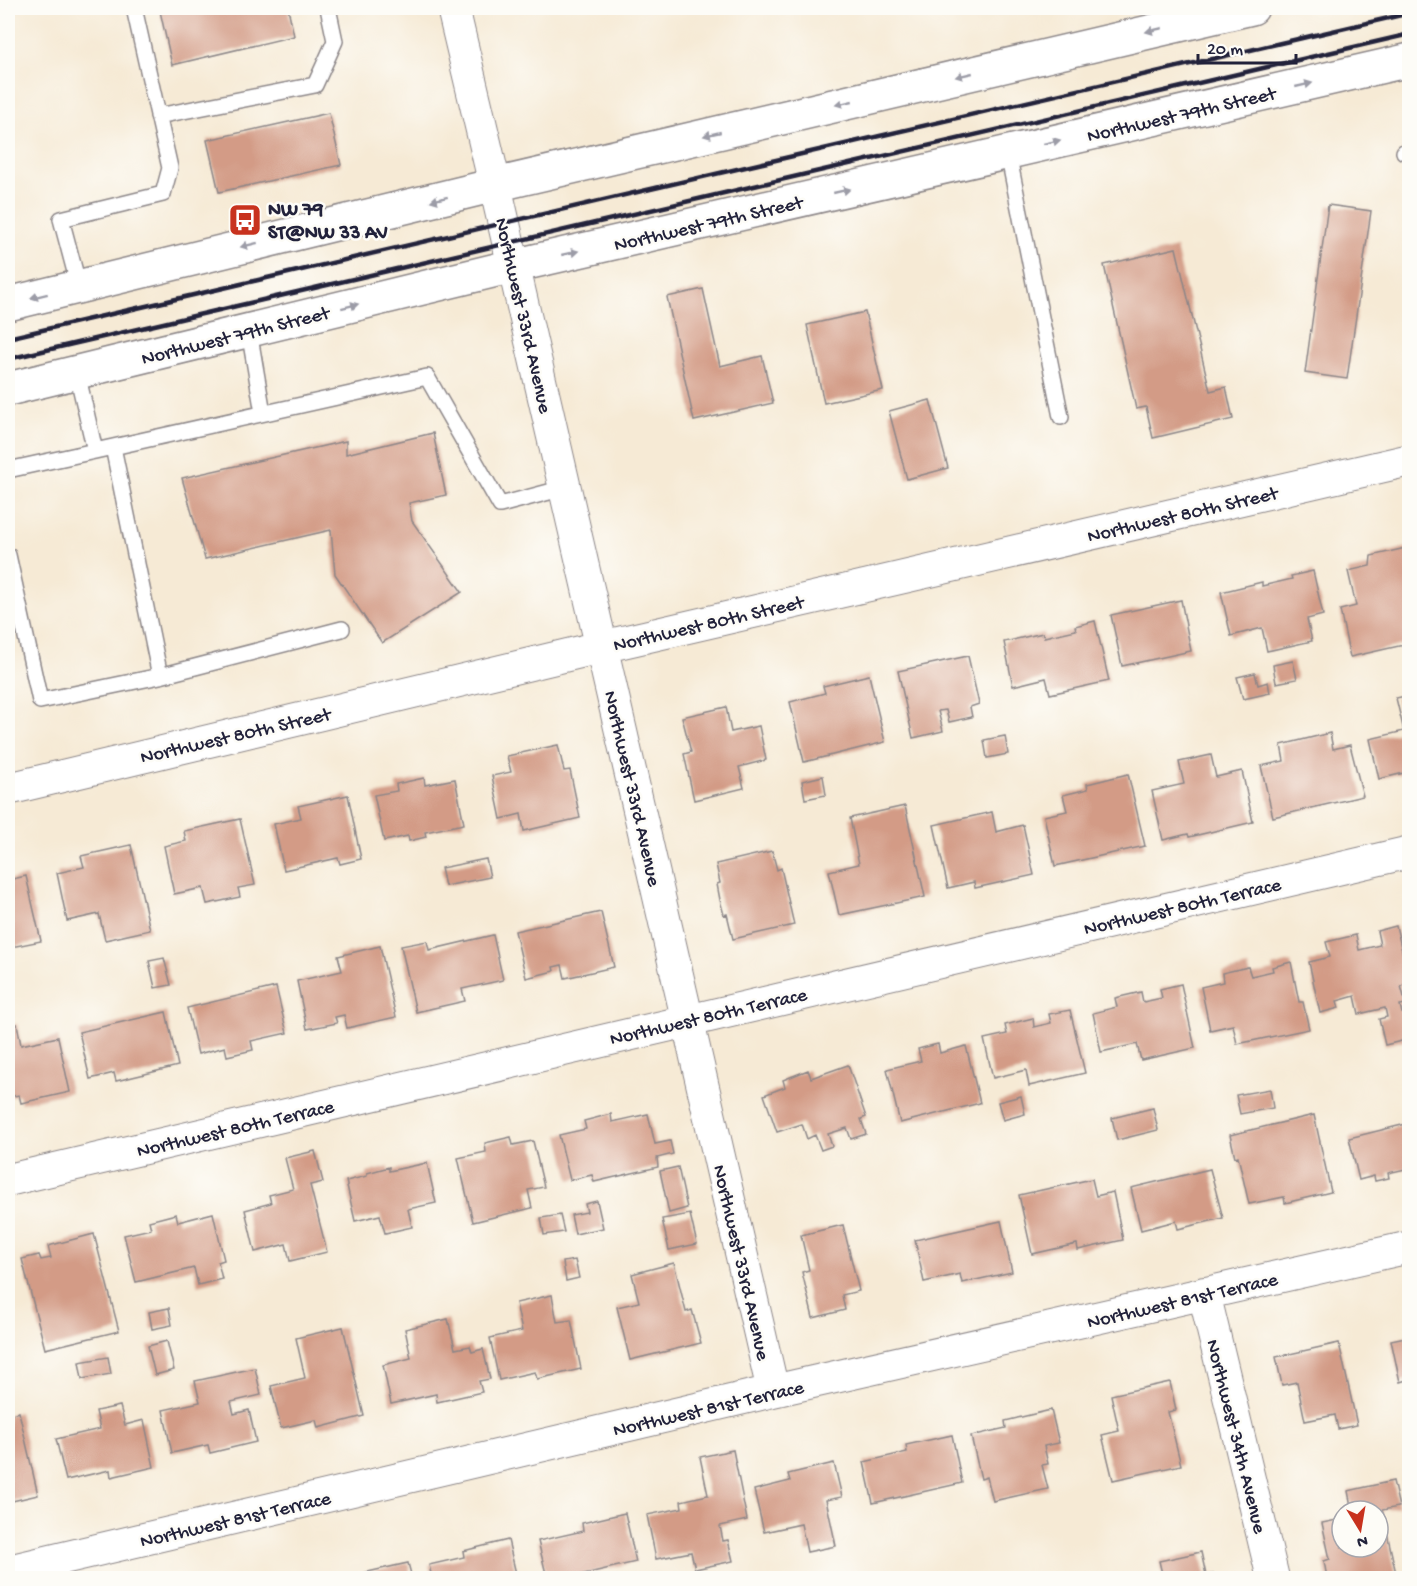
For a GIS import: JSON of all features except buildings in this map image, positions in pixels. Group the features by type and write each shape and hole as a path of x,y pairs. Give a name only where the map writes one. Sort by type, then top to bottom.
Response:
{"main road":[{"path":"8,304 495,185 1252,8"},
{"name":"Northwest 79th Street","path":"8,389 513,266 1410,60"}],"street":[{"name":"Northwest 33rd Avenue","path":"453,8 773,1391"},
{"name":"Northwest 80th Street","path":"8,789 601,647 1410,460"},
{"name":"Northwest 80th Terrace","path":"8,1180 1410,852"},
{"name":"Northwest 81st Terrace","path":"8,1571 773,1391 1410,1247"},
{"name":"Northwest 34th Avenue","path":"1204,1293 1273,1578"}],"lane":[{"path":"79,286 61,219 163,194 170,168 134,8"},
{"path":"158,116 315,85 335,41 328,8"},
{"path":"1008,153 1061,417"},
{"path":"249,331 263,413"},
{"path":"77,373 95,451"},
{"path":"8,470 427,376 500,504 564,488"},
{"path":"113,447 160,676"},
{"path":"8,555 40,701 160,676 342,629"}],"railway":[{"path":"8,338 1410,13"},
{"path":"8,359 1410,34"}],"place":[{"name":"NW 79 ST@NW 33 AV","path":"245,220"}]}
